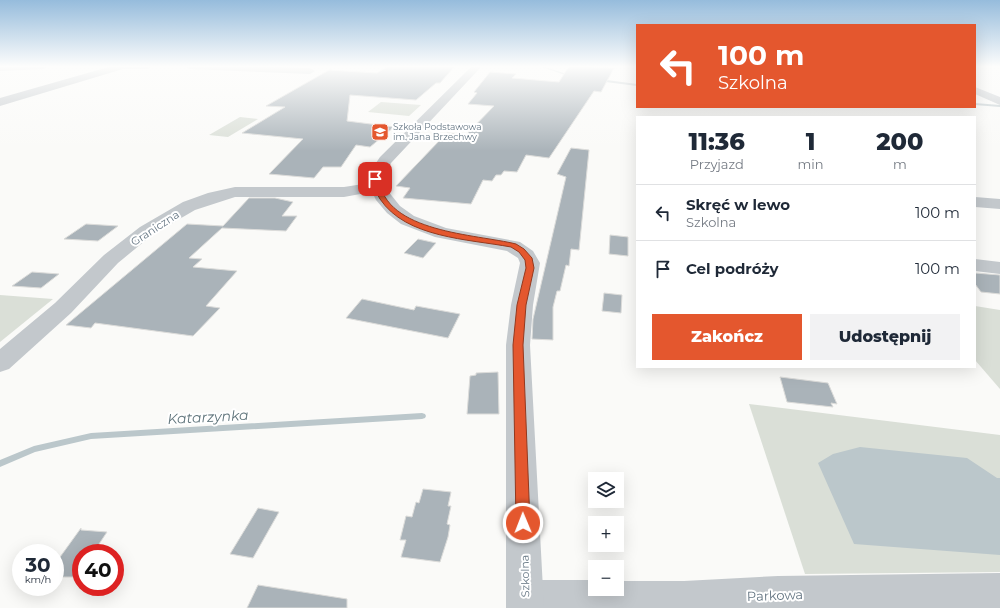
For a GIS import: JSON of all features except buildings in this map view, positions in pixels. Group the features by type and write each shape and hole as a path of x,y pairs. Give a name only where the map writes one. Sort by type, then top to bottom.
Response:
{"street":[{"path":"0,102 26,94"},
{"path":"376,187 375,179 384,160 449,94"},
{"path":"985,94 1000,101"},
{"name":"Graniczna","path":"0,363 63,308 110,259 146,231 189,206 214,197 235,192 344,192 376,187"},
{"name":"Szkolna","path":"376,187 389,206 399,215 415,225 434,231 513,246 521,250 529,259 530,268 522,305 518,345 525,603"},
{"path":"976,202 1000,204"},
{"path":"976,265 1000,268"},
{"name":"Parkowa","path":"525,603 684,600 778,594 1000,591"}],"shaded area":[{"path":"381,102 421,105 409,116 368,112"},
{"path":"240,117 258,119 228,137 209,135"},
{"path":"0,295 53,299 0,342"},
{"path":"976,306 1000,310 1000,389 976,361"},
{"path":"749,404 1000,435 1000,572 805,574"},
{"path":"860,447 967,458 997,478 1000,478 1000,555 854,544 818,463 833,454"}],"waterway":[{"path":"976,104 1000,106"},
{"name":"Katarzynka","path":"0,464 34,449 91,436 422,416"}],"place":[{"name":"Szkoła Podstawowa im. Jana Brzechwy","path":"380,132"}],"route":[{"path":"375,179 376,187 389,206 407,221 434,231 513,246 521,250 529,259 530,268 522,305 518,345 523,523"}]}
